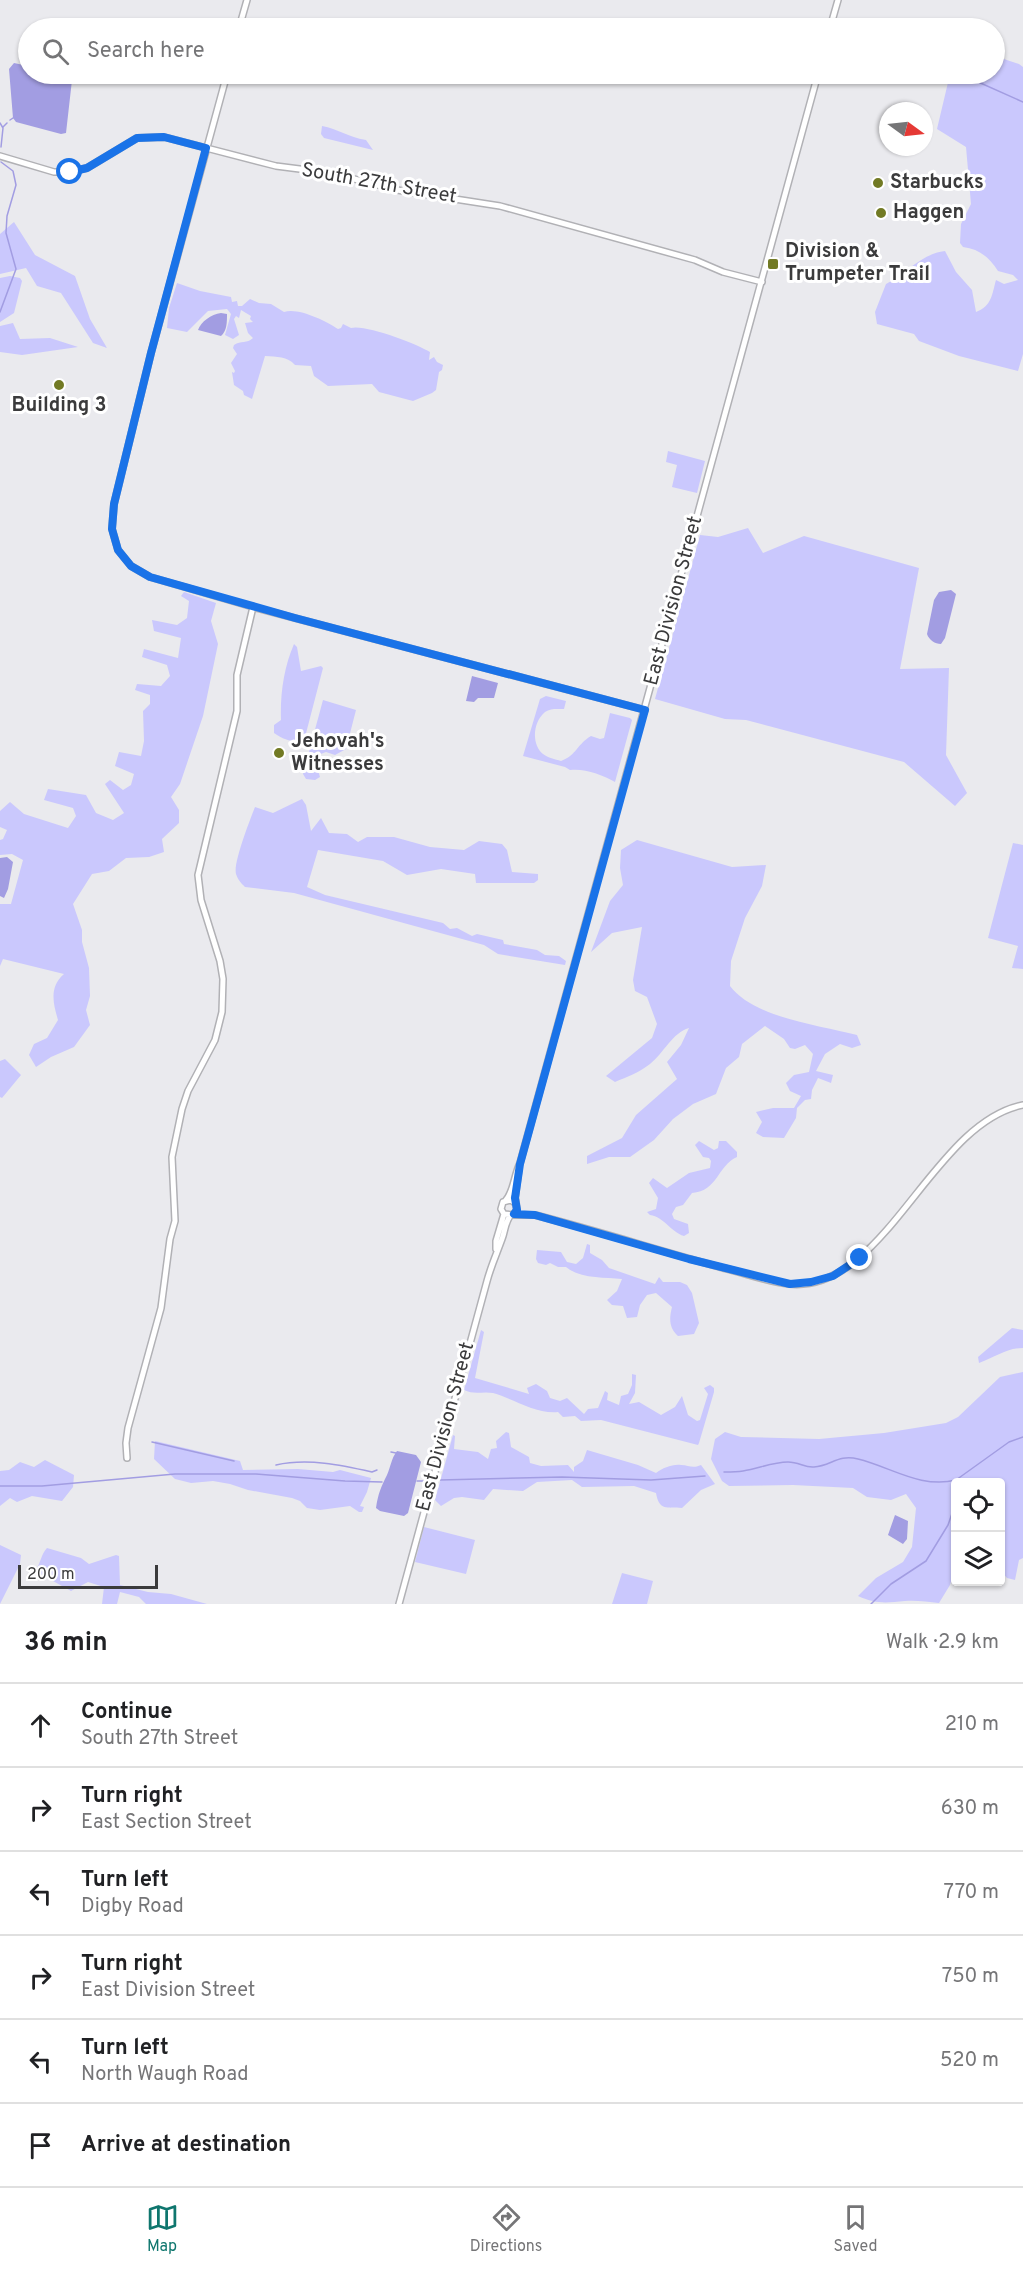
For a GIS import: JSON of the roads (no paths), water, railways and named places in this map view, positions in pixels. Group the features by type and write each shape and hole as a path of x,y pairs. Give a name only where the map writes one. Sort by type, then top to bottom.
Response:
{"street":[{"path":"242,18 247,0"},
{"path":"833,18 838,0"},
{"path":"224,84 151,353 114,504 112,529 118,550 131,566 150,577 253,607 645,710"},
{"name":"East Division Street","path":"516,1204 515,1194 520,1164 815,84"},
{"name":"South 27th Street","path":"0,156 54,172 70,172 87,168 137,138 164,137 276,166 331,173 397,190 500,206 695,260 723,272 762,282"},
{"path":"127,1458 126,1443 129,1428 158,1323 170,1239 175,1221 172,1157 175,1139 188,1091 215,1040 222,1012 224,991 222,970 201,900 198,875 237,711 237,675 253,607"},
{"path":"509,1215 533,1213 760,1277 790,1284 811,1282 833,1276 860,1258 976,1129 988,1118 1023,1105"},
{"name":"East Division Street","path":"506,1200 511,1192 514,1174 520,1164"},
{"path":"506,1200 512,1200 516,1204 517,1210 509,1215 501,1205 506,1200"},
{"name":"East Division Street","path":"399,1604 496,1251 509,1215"}],"waterway":[{"path":"983,84 1023,102"},
{"path":"0,123 3,128 1,147"},
{"path":"3,127 7,123"},
{"path":"0,312 16,269 6,233 7,216 16,185 13,171 1,162"},
{"path":"724,1472 743,1471 782,1462 814,1467 851,1458 906,1476 931,1482 943,1482 956,1480 1009,1442 1023,1437"},
{"path":"152,1442 234,1461"},
{"path":"391,1452 396,1453"},
{"path":"276,1465 312,1462 372,1472 377,1470"},
{"path":"0,1486 42,1486 175,1474 256,1474 382,1482"},
{"path":"440,1480 562,1477 651,1480 705,1476"},
{"path":"417,1481 424,1481"},
{"path":"871,1604 891,1584 926,1561 951,1516"}],"place":[{"name":"Starbucks","path":"878,183"},
{"name":"Haggen","path":"881,213"},
{"name":"Division & Trumpeter Trail","path":"773,264"},
{"name":"Building 3","path":"59,385"},
{"name":"Jehovah's Witnesses","path":"279,753"}]}
